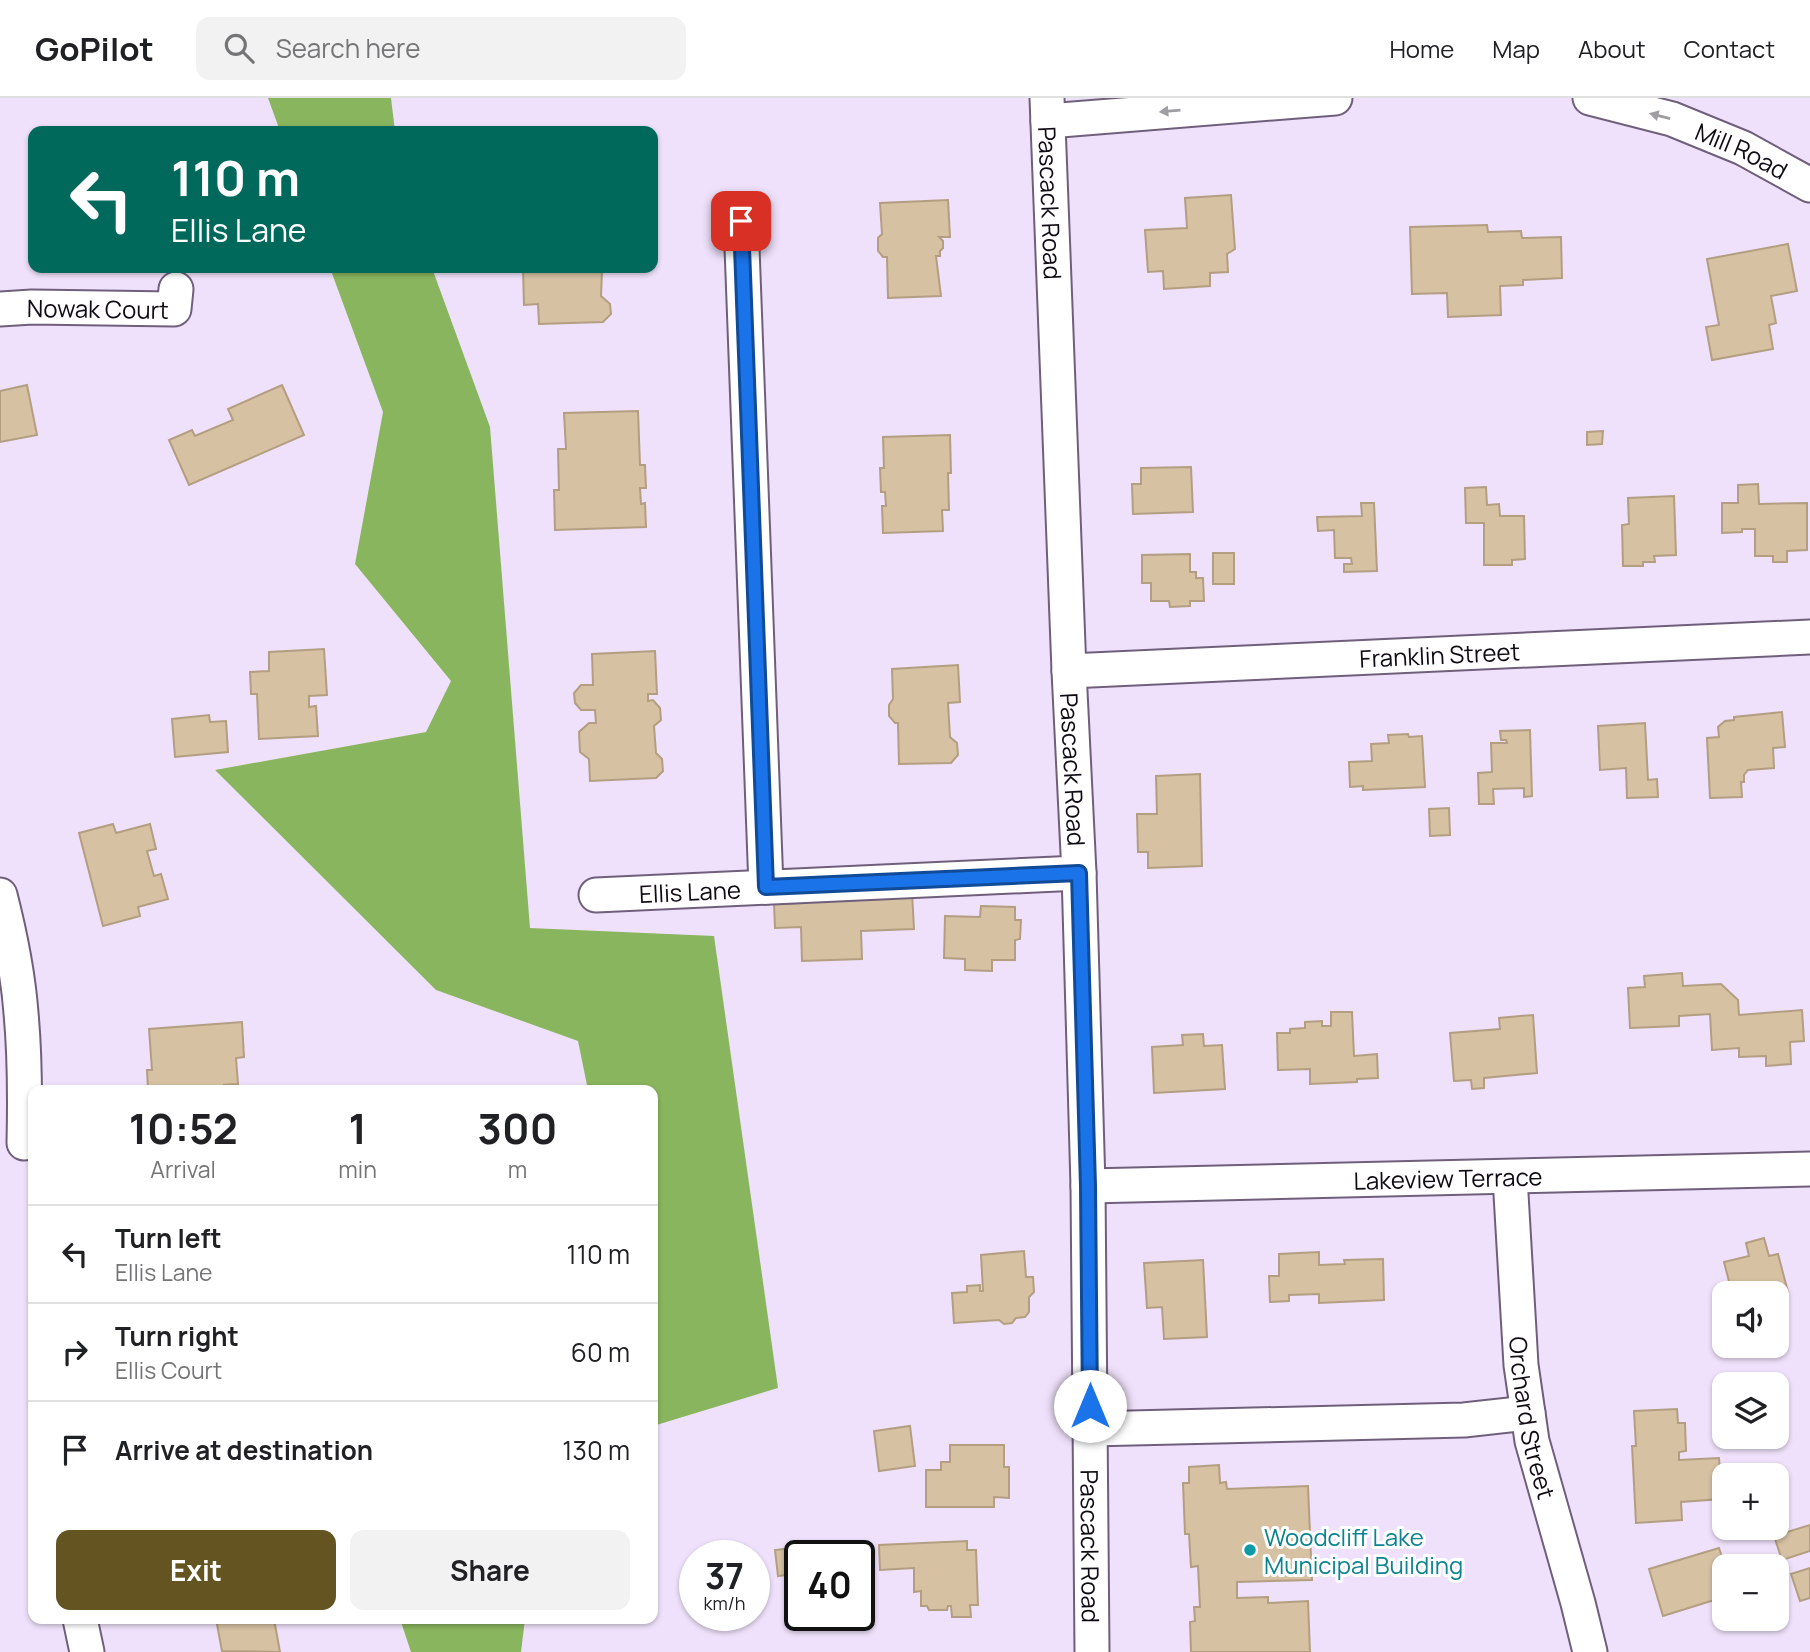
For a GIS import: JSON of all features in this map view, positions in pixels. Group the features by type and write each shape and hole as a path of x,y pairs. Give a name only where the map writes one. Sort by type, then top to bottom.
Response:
{"street":[{"path":"1048,110 1335,98"},
{"name":"Mill Road","path":"1590,98 1672,119 1743,148 1810,185"},
{"name":"Pascack Road","path":"1048,110 1079,873 1088,1186 1092,1652"},
{"path":"741,221 766,887"},
{"name":"Nowak Court","path":"0,309 174,309 176,289"},
{"name":"Franklin Street","path":"1069,671 1810,636"},
{"name":"Ellis Lane","path":"596,895 1079,873"},
{"path":"0,895 10,937 21,1011 25,1086 24,1143"},
{"name":"Lakeview Terrace","path":"1088,1186 1810,1169"},
{"name":"Orchard Street","path":"1510,1177 1521,1365 1532,1441 1590,1652"},
{"path":"1090,1429 1457,1421 1528,1413"},
{"path":"81,1624 87,1652"}],"green space":[{"path":"268,98 391,98 394,126 278,126"},
{"path":"332,273 434,273 490,427 530,928 714,936 778,1388 658,1424 658,1085 587,1085 578,1041 436,990 215,770 426,732 451,681 355,564 383,412"},
{"path":"402,1624 524,1624 521,1652 411,1652"}],"building":[{"path":"1231,195 1235,249 1227,254 1228,272 1210,273 1210,286 1164,289 1163,271 1148,272 1145,230 1187,228 1185,198"},
{"path":"948,200 950,237 939,237 943,241 943,248 940,256 936,256 941,296 888,298 887,257 883,257 878,251 878,238 882,234 880,203"},
{"path":"1487,225 1488,232 1521,231 1522,238 1561,237 1562,278 1523,280 1523,285 1500,286 1501,315 1448,317 1447,293 1412,294 1410,227"},
{"path":"1788,244 1797,291 1771,296 1776,323 1769,325 1773,349 1712,360 1706,327 1719,325 1707,259"},
{"path":"523,273 602,273 601,296 610,304 611,314 603,322 539,324 538,304 524,305"},
{"path":"27,385 37,435 0,442 0,391"},
{"path":"282,385 304,435 189,485 169,440 192,430 195,436 233,420 228,409"},
{"path":"638,411 640,465 645,465 646,488 640,488 641,504 645,503 646,527 555,530 554,490 559,490 558,449 566,449 564,413"},
{"path":"1603,431 1602,444 1587,445 1587,432"},
{"path":"950,435 949,510 942,510 943,531 883,533 882,506 886,506 885,492 881,492 880,468 884,468 883,437"},
{"path":"1191,467 1193,512 1133,514 1132,484 1141,484 1141,468"},
{"path":"1758,484 1759,504 1807,503 1807,550 1787,551 1787,562 1773,562 1773,556 1755,556 1755,529 1722,533 1722,503 1738,503 1738,485"},
{"path":"1486,487 1487,505 1499,504 1500,516 1524,516 1525,559 1512,560 1512,565 1484,565 1484,523 1466,523 1465,488"},
{"path":"1674,496 1676,555 1654,556 1655,562 1643,562 1643,566 1623,566 1622,525 1629,524 1628,498"},
{"path":"1361,503 1374,503 1377,571 1344,572 1344,564 1352,564 1351,558 1335,558 1334,530 1318,531 1317,517 1362,516"},
{"path":"1213,553 1234,553 1234,584 1213,584"},
{"path":"1190,554 1190,572 1196,572 1196,578 1203,578 1204,601 1190,601 1190,606 1170,607 1169,601 1151,601 1151,583 1142,583 1142,555"},
{"path":"324,649 327,695 309,696 309,707 316,706 318,736 259,739 257,694 251,694 250,672 269,671 269,652"},
{"path":"655,651 657,694 648,694 648,701 653,700 660,708 661,720 654,726 656,753 662,759 663,771 656,778 590,781 589,759 580,752 579,732 589,723 596,723 595,710 581,710 575,703 574,693 581,685 593,685 592,654"},
{"path":"958,665 960,702 948,703 950,737 957,743 958,755 951,763 899,764 898,723 889,716 889,705 893,699 892,669"},
{"path":"1782,712 1785,747 1773,748 1774,768 1748,770 1744,775 1744,782 1741,782 1742,797 1710,798 1707,738 1719,737 1718,727 1725,721 1734,720 1734,717"},
{"path":"209,715 210,722 226,721 228,752 175,757 172,719"},
{"path":"1645,723 1648,780 1657,779 1658,797 1627,798 1626,768 1600,770 1598,726"},
{"path":"1530,730 1532,796 1524,797 1524,788 1493,789 1494,804 1479,804 1478,773 1492,772 1491,743 1507,743 1506,740 1501,740 1500,731"},
{"path":"1408,734 1409,737 1422,736 1425,787 1363,790 1363,786 1350,787 1349,762 1372,761 1371,744 1389,743 1388,735"},
{"path":"1200,774 1202,866 1148,868 1148,852 1138,852 1137,814 1157,814 1156,776"},
{"path":"1449,808 1450,835 1430,836 1429,809"},
{"path":"113,824 116,833 150,824 156,849 147,851 154,876 161,874 168,899 138,907 140,916 103,926 79,833"},
{"path":"912,892 914,929 861,931 862,959 802,961 801,927 775,928 774,904 803,903 803,898 865,894 866,900 881,899 880,893"},
{"path":"981,906 1015,907 1015,920 1021,920 1020,939 1015,940 1015,960 992,960 992,971 965,970 965,959 944,958 945,916 980,917"},
{"path":"1682,973 1683,986 1721,984 1738,1000 1739,1015 1802,1010 1804,1041 1790,1042 1791,1064 1766,1066 1766,1056 1739,1057 1739,1048 1712,1050 1710,1014 1679,1016 1679,1026 1630,1028 1628,988 1645,987 1644,976"},
{"path":"1331,1012 1352,1012 1354,1056 1377,1054 1378,1078 1357,1079 1357,1082 1310,1084 1310,1069 1278,1070 1277,1033 1290,1033 1290,1029 1305,1028 1305,1022 1322,1021 1322,1026 1331,1026"},
{"path":"1533,1015 1537,1073 1484,1078 1484,1088 1472,1089 1471,1080 1454,1081 1450,1033 1500,1029 1499,1018"},
{"path":"242,1022 244,1057 236,1058 238,1084 148,1085 147,1070 152,1070 149,1029"},
{"path":"1203,1034 1204,1046 1222,1045 1225,1089 1154,1093 1152,1047 1183,1045 1182,1035"},
{"path":"1764,1238 1769,1256 1778,1254 1785,1281 1729,1281 1724,1262 1749,1256 1746,1243"},
{"path":"1024,1251 1026,1277 1033,1277 1034,1292 1029,1297 1029,1312 1025,1317 1004,1324 999,1320 954,1323 952,1293 967,1292 967,1286 980,1285 980,1291 983,1291 981,1255"},
{"path":"1319,1252 1319,1265 1345,1264 1344,1260 1383,1259 1384,1300 1319,1303 1319,1294 1289,1295 1289,1301 1270,1302 1269,1276 1279,1276 1279,1254"},
{"path":"1203,1260 1207,1337 1164,1339 1162,1307 1147,1308 1144,1263"},
{"path":"1677,1409 1678,1423 1685,1423 1686,1451 1679,1452 1679,1460 1719,1458 1719,1463 1712,1463 1712,1500 1681,1502 1682,1520 1636,1523 1632,1446 1636,1446 1634,1411"},
{"path":"910,1426 915,1466 879,1471 874,1431"},
{"path":"950,1445 1004,1445 1004,1467 1009,1467 1009,1498 994,1497 994,1507 926,1507 926,1470 941,1470 941,1462 950,1462"},
{"name":"Woodcliff Lake Municipal Building","path":"1219,1465 1220,1483 1226,1482 1227,1489 1308,1486 1312,1580 1237,1582 1237,1598 1268,1597 1268,1603 1308,1601 1310,1652 1191,1652 1190,1622 1195,1621 1194,1607 1200,1607 1198,1566 1191,1567 1189,1534 1185,1534 1183,1483 1189,1483 1189,1467"},
{"path":"1810,1525 1810,1551 1789,1558 1789,1554 1780,1554 1775,1540 1789,1540 1789,1531"},
{"path":"967,1541 967,1550 976,1550 978,1605 970,1605 971,1617 952,1617 951,1606 948,1606 947,1610 929,1610 927,1606 921,1606 921,1591 914,1592 914,1568 880,1570 879,1545"},
{"path":"1719,1548 1721,1554 1712,1554 1712,1601 1663,1616 1649,1569"},
{"path":"784,1549 784,1575 778,1576 775,1550"},
{"path":"1810,1568 1810,1598 1800,1601 1791,1574"},
{"path":"217,1624 275,1624 280,1652 222,1651"}],"place":[{"name":"Woodcliff Lake Municipal Building","path":"1250,1550"}],"route":[{"path":"741,221 766,887 1079,873 1088,1186 1090,1406"}]}
